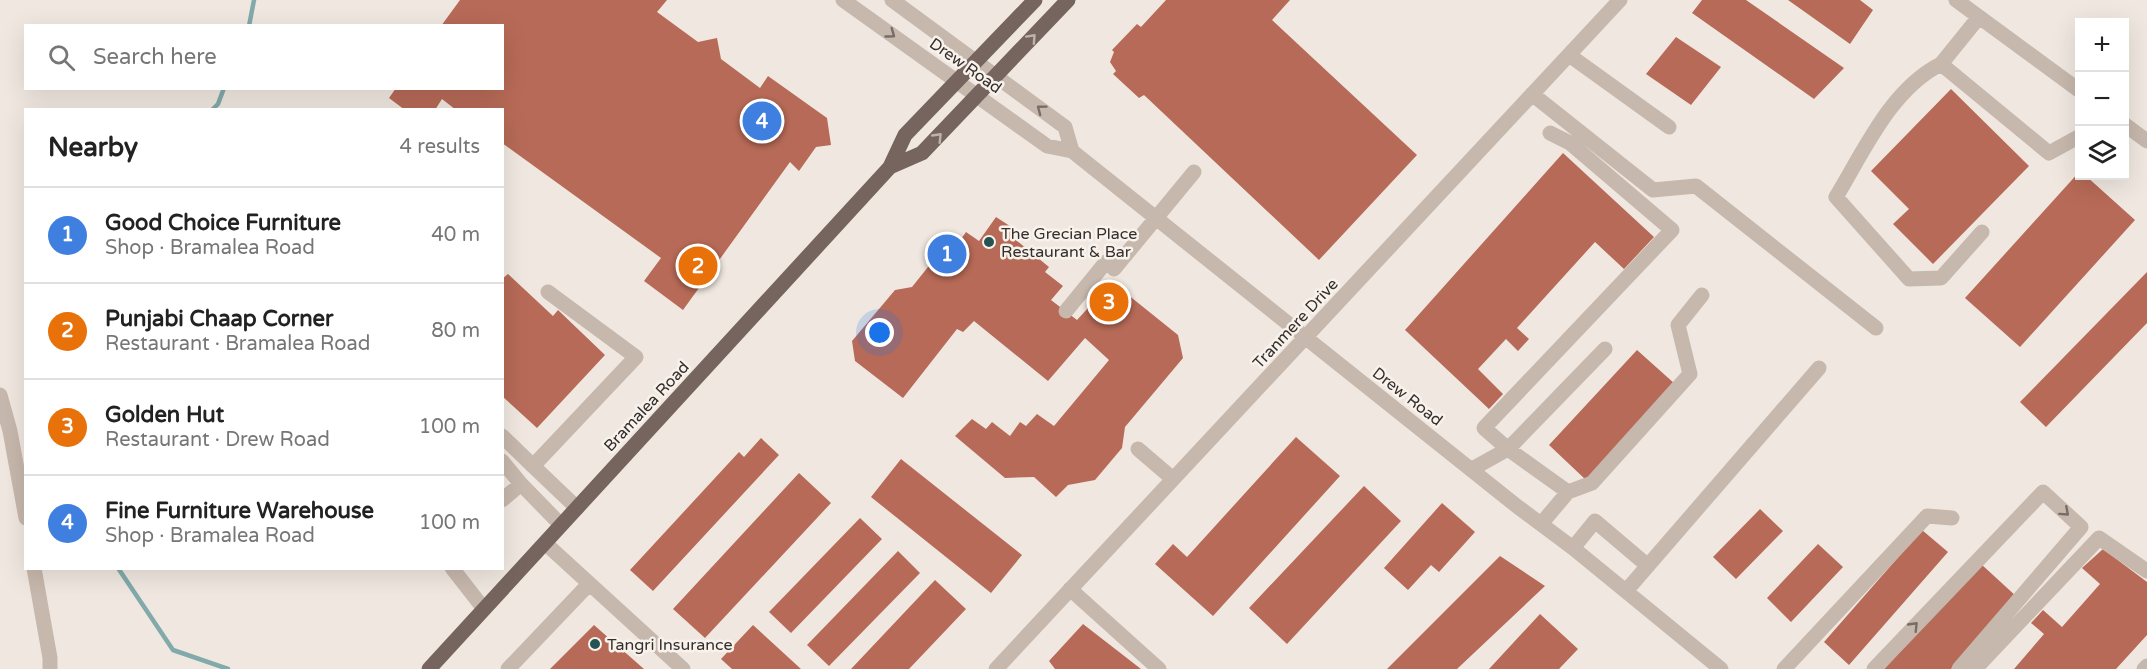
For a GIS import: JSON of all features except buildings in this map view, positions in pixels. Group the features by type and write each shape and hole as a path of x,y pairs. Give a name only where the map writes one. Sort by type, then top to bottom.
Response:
{"main road":[{"name":"Bramalea Road","path":"429,669 890,168 904,135 1035,0"},
{"name":"Bramalea Road","path":"890,168 922,153 1068,0"}],"street":[{"name":"Drew Road","path":"843,0 1047,146 1072,151 1573,548 1721,669"},
{"name":"Drew Road","path":"892,0 1065,126 1072,151"},
{"name":"Tranmere Drive","path":"996,669 1620,0"},
{"path":"1956,0 2075,88"},
{"path":"1979,17 1941,64 1923,73 1893,107 1836,197 1910,279 1941,278 1982,232"},
{"path":"1569,55 1668,127"},
{"path":"1941,64 2049,153 2075,138"},
{"path":"1533,94 1653,190 1696,186 1876,328"},
{"path":"2127,126 2147,141"},
{"path":"1550,133 1570,143 1671,230 1484,428 1508,449 1568,492"},
{"path":"1066,311 1155,218 1194,172"},
{"path":"533,466 636,357 548,292"},
{"path":"1541,524 1568,492 1592,483 1690,374 1678,325 1702,295"},
{"path":"1472,469 1508,449 1605,349"},
{"path":"1626,591 1819,368"},
{"path":"0,395 10,431 24,507"},
{"path":"504,438 577,508"},
{"path":"1138,449 1173,479"},
{"path":"504,463 521,484 561,525"},
{"path":"504,499 521,484"},
{"path":"1874,669 2043,492 2081,527 1959,669"},
{"path":"1784,669 1928,516 1952,518"},
{"path":"1573,548 1595,521 1648,566"},
{"path":"1975,669 2099,538 2147,571"},
{"path":"545,543 683,669"},
{"path":"34,570 50,669"},
{"path":"454,570 484,609"},
{"path":"508,669 589,584"},
{"path":"1070,589 1159,669"}],"waterway":[{"path":"249,24 254,0"},
{"path":"214,108 223,90"},
{"path":"119,570 173,650 228,669"}],"place":[{"name":"Fine Furniture Warehouse","path":"762,121"},
{"name":"The Grecian Place Restaurant & Bar","path":"989,242"},
{"name":"Good Choice Furniture","path":"947,254"},
{"name":"Punjabi Chaap Corner","path":"698,266"},
{"name":"Golden Hut","path":"1109,302"},
{"name":"Tangri Insurance","path":"595,644"}]}
